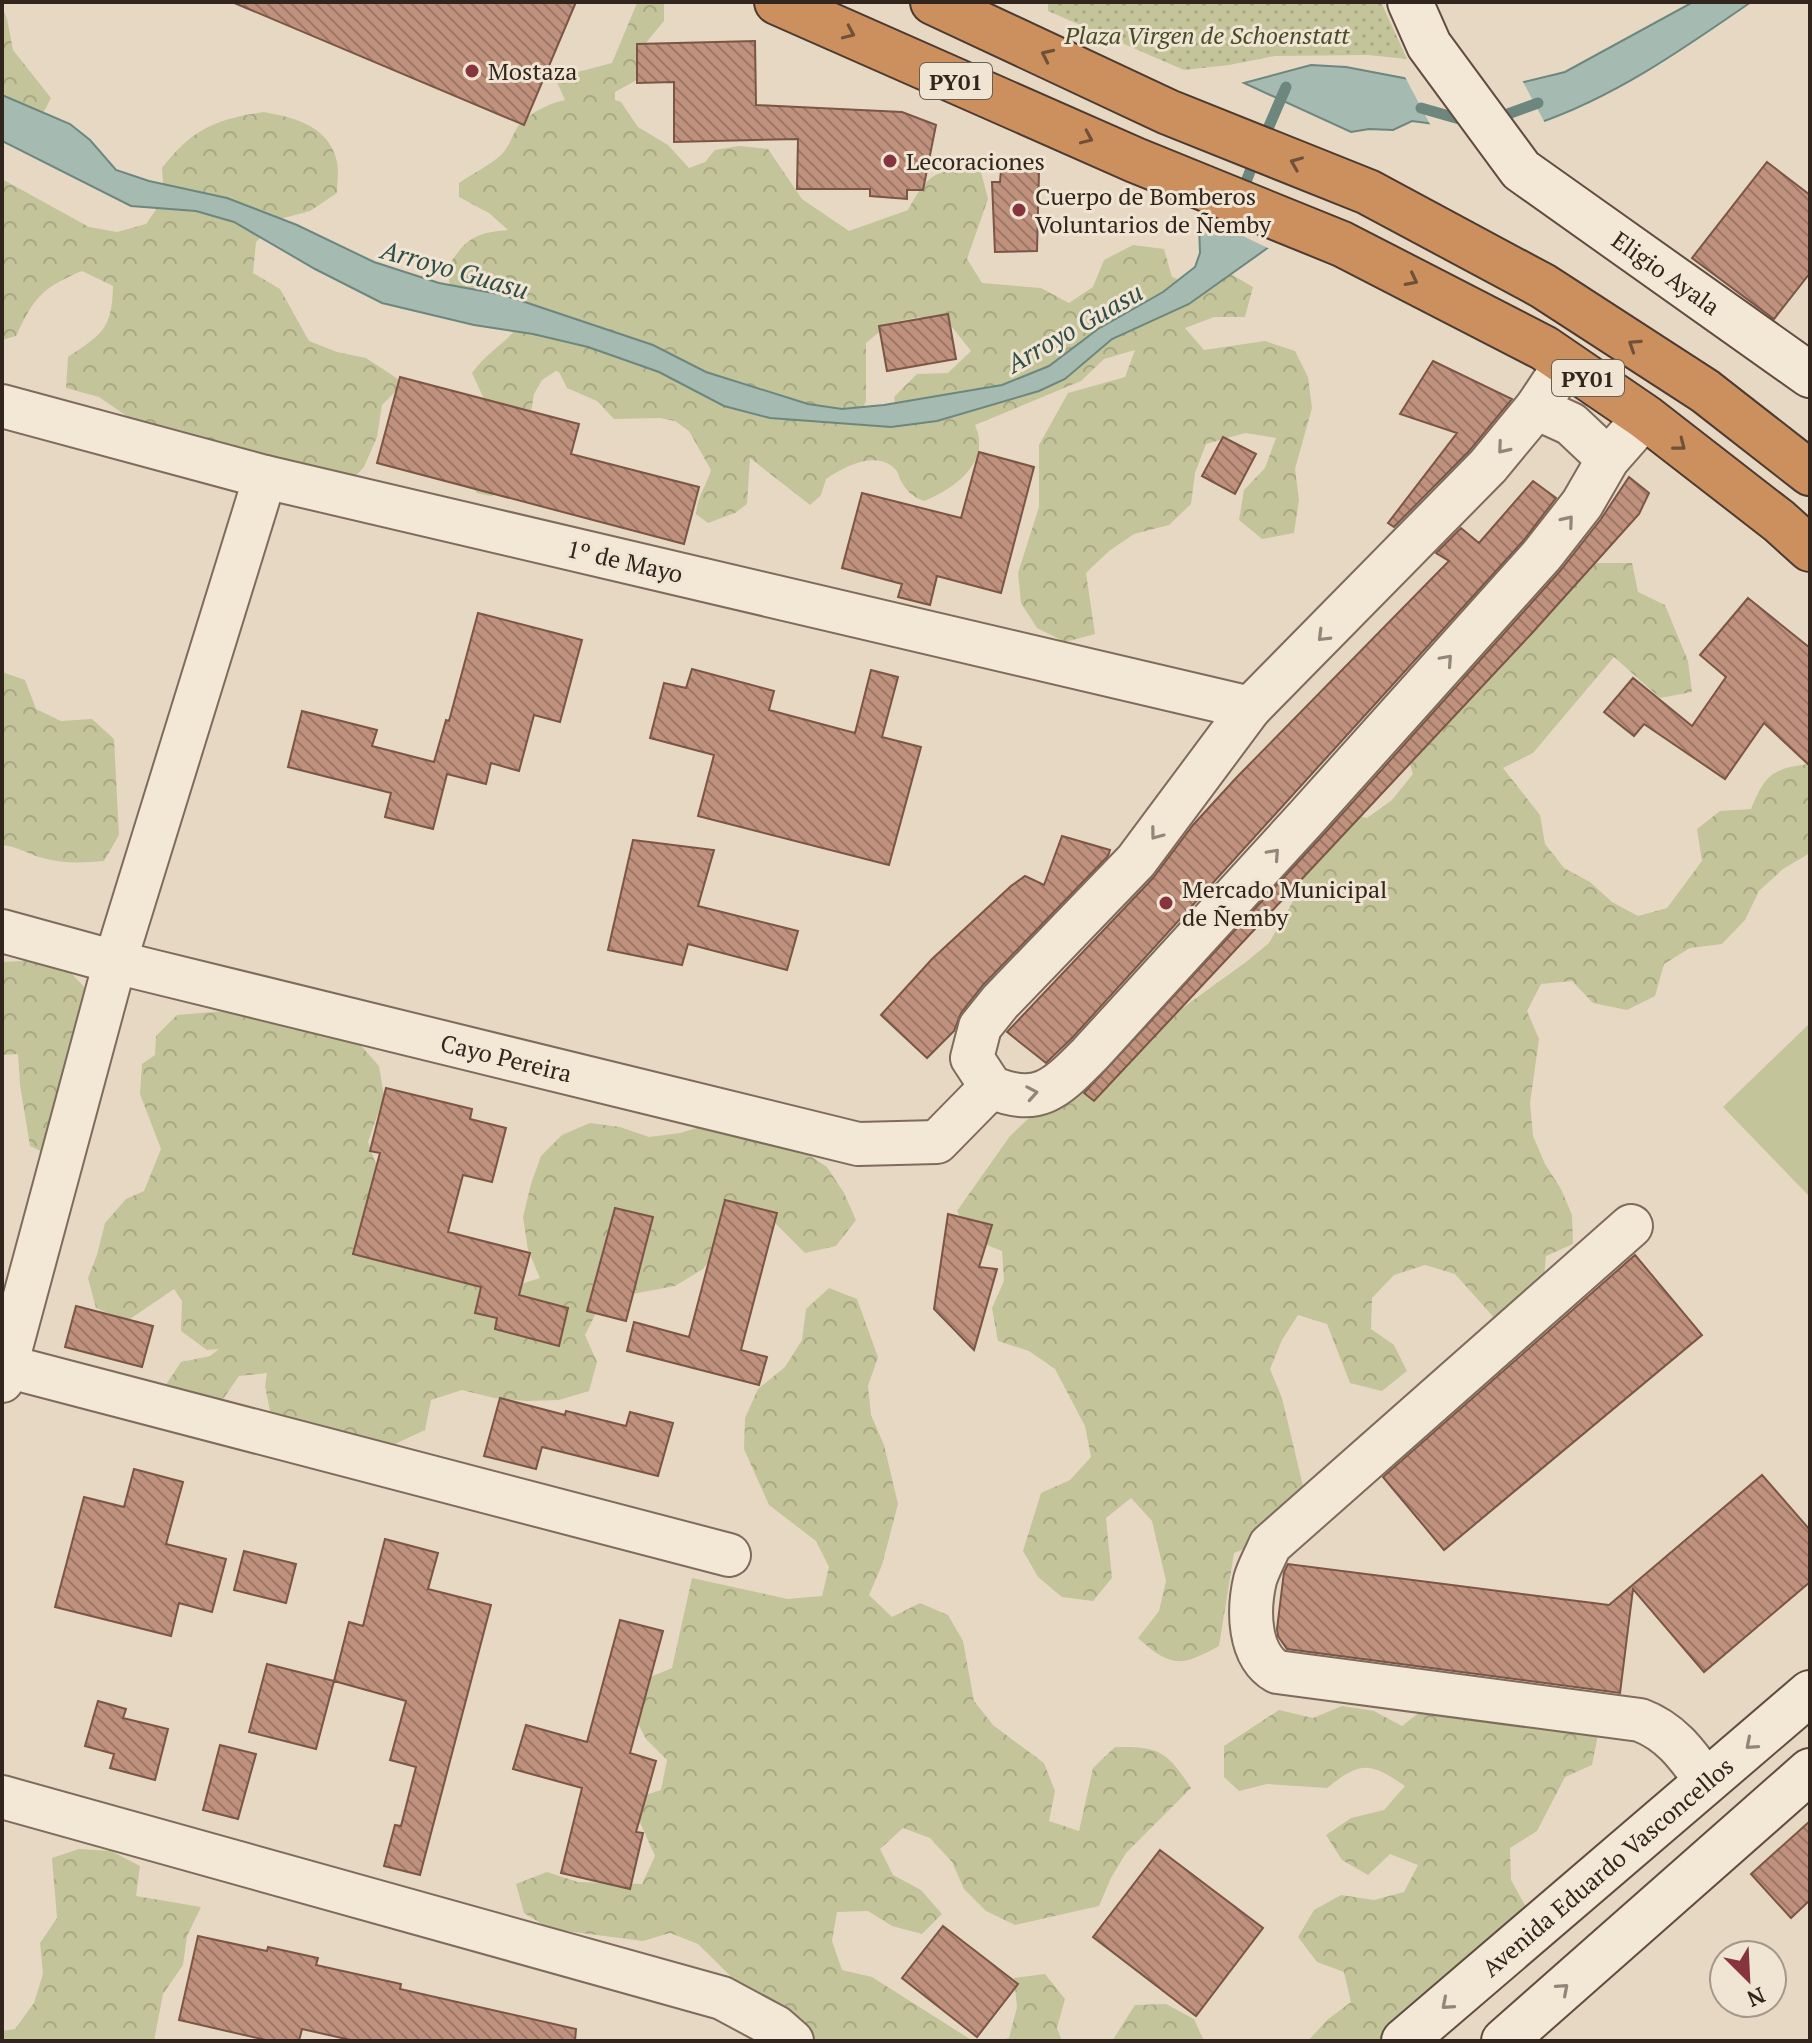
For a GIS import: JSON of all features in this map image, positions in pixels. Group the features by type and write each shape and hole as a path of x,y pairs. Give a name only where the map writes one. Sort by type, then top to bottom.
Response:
{"highway":[{"name":"PY01","path":"777,2 1135,160 1342,244 1544,348 1645,417 1779,521 1810,549"},
{"name":"PY01","path":"933,2 1168,112 1368,192 1555,294 1705,391 1810,473"}],"street":[{"name":"Eligio Ayala","path":"1410,2 1429,45 1521,170 1810,375"},
{"path":"1566,363 1536,408 1488,466 1250,708 1136,861 1000,1002 980,1027 972,1058 991,1087 1026,1097 1062,1082 1090,1054 1534,564 1582,504 1608,459 1645,417"},
{"name":"1º de Mayo","path":"2,406 265,477 1250,708"},
{"path":"1536,408 1571,424 1608,459"},
{"path":"265,477 115,962 4,1374 729,1555"},
{"name":"Cayo Pereira","path":"2,931 115,962 858,1144 937,1142 991,1087"},
{"path":"1631,1226 1270,1545 1255,1580 1253,1638 1259,1655 1268,1667 1277,1672 1640,1720 1660,1727 1684,1750 1707,1782"},
{"name":"Avenida Eduardo Vasconcellos","path":"1404,2041 1810,1693"},
{"path":"1504,2041 1810,1771"},
{"path":"2,1797 722,1998 776,2027 792,2041"}],"green space":[{"path":"664,2 664,21 644,45 642,77 615,92 615,100 621,102 638,127 668,145 689,168 705,162 715,150 739,146 768,149 802,199 849,231 908,210 922,187 936,175 954,170 981,172 988,199 967,259 982,283 1041,288 1069,303 1093,287 1104,260 1133,245 1164,249 1172,277 1199,287 1227,272 1253,287 1245,317 1214,317 1185,328 1204,350 1265,341 1295,351 1308,377 1312,408 1295,469 1299,500 1294,533 1262,539 1239,520 1244,490 1265,468 1276,438 1245,433 1206,444 1195,473 1191,504 1169,525 1134,534 1109,551 1086,573 1095,634 1065,642 1037,628 1021,603 1018,573 1039,507 1039,445 1068,393 1125,377 1135,350 1104,359 1081,381 975,425 979,450 975,462 958,481 924,501 908,491 897,471 888,464 870,460 851,465 826,479 821,495 810,505 750,458 747,504 735,513 708,523 696,514 711,470 689,431 675,421 660,418 614,419 597,401 567,388 556,371 542,380 534,394 519,487 491,496 477,493 468,480 501,405 484,399 472,373 517,328 452,298 447,268 460,250 478,236 508,230 489,213 459,197 459,183 501,155 517,128 532,114 565,100 555,78 612,63 637,3","holes":["920,317 952,327 971,351 948,373 917,374 894,397 897,418 857,422 866,401 866,343 890,323"]},
{"name":"Plaza Virgen de Schoenstatt","path":"1048,2 1381,2 1407,59 1368,55 1275,56 1184,70 1048,11"},
{"path":"2,7 13,50 51,98 36,127 2,120"},
{"path":"264,112 299,121 327,140 337,162 337,193 310,211 280,219 256,242 253,273 280,289 309,341 337,352 366,358 404,383 382,405 377,437 364,467 342,490 150,432 99,397 66,388 68,357 103,329 108,321 112,300 113,286 82,271 49,288 35,302 16,336 2,340 2,179 89,227 117,232 146,224 164,198 162,168 195,135 232,118"},
{"path":"1572,563 1632,563 1638,592 1665,605 1688,661 1692,692 1660,698 1614,657 1533,753 1503,768 1540,815 1545,844 1564,868 1590,882 1612,902 1638,916 1667,908 1702,861 1697,829 1720,811 1751,809 1761,788 1778,771 1810,764 1810,853 1783,869 1759,891 1745,920 1722,944 1690,948 1664,964 1655,996 1627,1010 1593,1003 1572,981 1541,984 1527,1011 1539,1039 1530,1103 1533,1136 1572,1215 1573,1244 1546,1256 1543,1287 1498,1322 1455,1274 1425,1265 1394,1275 1372,1298 1371,1329 1394,1345 1407,1371 1382,1391 1350,1383 1327,1324 1298,1315 1282,1340 1270,1369 1282,1398 1303,1486 1292,1530 1234,1553 1219,1646 1185,1661 1168,1659 1138,1638 1159,1611 1166,1581 1152,1521 1131,1498 1106,1518 1112,1578 1093,1601 1062,1597 1038,1577 1023,1551 1041,1493 1070,1480 1091,1457 1085,1426 1055,1369 1029,1351 998,1341 992,1308 1004,1281 1002,1251 972,1239 957,1211 1010,1136 1108,1043 1135,1054 1152,1030 1269,943 1299,891 1288,862 1337,811 1367,818 1392,800 1413,774 1404,746 1408,716 1429,694 1461,685 1466,655 1518,581"},
{"path":"2,672 25,680 36,709 61,721 92,719 114,739 119,835 104,861 55,861 2,845"},
{"path":"42,960 70,972 92,995 60,1160 30,1146 18,1054 2,1055 2,962"},
{"path":"237,1010 355,1039 379,1066 384,1096 368,1142 379,1173 512,1287 540,1278 528,1250 523,1217 541,1156 562,1135 590,1123 620,1127 649,1137 680,1133 710,1124 800,1149 827,1167 844,1193 856,1220 836,1246 805,1253 761,1209 729,1214 721,1245 703,1269 675,1286 632,1294 599,1307 585,1335 597,1362 589,1391 559,1400 526,1401 494,1398 462,1390 431,1400 425,1430 395,1444 364,1441 272,1421 265,1386 267,1373 239,1376 221,1402 165,1386 181,1362 210,1356 219,1349 207,1350 181,1331 182,1301 174,1289 127,1321 96,1308 88,1278 105,1223 126,1199 144,1191 161,1149 140,1094 142,1064 155,1055 156,1036 177,1015"},
{"path":"1810,1023 1810,1197 1723,1107"},
{"path":"829,1288 857,1299 878,1357 868,1386 871,1415 884,1445 898,1504 882,1565 869,1595 892,1617 920,1603 948,1615 963,1641 974,1701 993,1725 1044,1763 1055,1791 1049,1821 1079,1831 1093,1768 1115,1747 1142,1748 1160,1753 1175,1766 1191,1788 1126,1853 1099,1906 1015,1925 986,1911 964,1889 952,1862 930,1838 903,1828 880,1849 893,1875 921,1890 942,1914 922,1934 892,1926 868,1911 837,1912 832,1941 842,1970 872,1977 973,2041 815,2041 763,2008 698,1944 670,1933 643,1941 550,1929 524,1913 516,1884 547,1872 578,1882 642,1884 655,1856 630,1800 661,1790 667,1760 646,1739 632,1712 641,1681 672,1668 692,1578 788,1599 822,1596 829,1567 816,1541 769,1505 744,1449 745,1418 758,1389 785,1367 802,1340 806,1309"},
{"path":"1452,1687 1598,1735 1592,1765 1565,1777 1537,1831 1510,1848 1511,1880 1526,1907 1383,2041 1308,2041 1327,2020 1351,2002 1344,1972 1317,1962 1298,1937 1314,1910 1341,1895 1374,1900 1404,1892 1418,1865 1390,1854 1368,1875 1342,1860 1326,1835 1351,1818 1384,1810 1405,1786 1382,1772 1365,1768 1348,1773 1327,1788 1267,1784 1239,1791 1224,1777 1224,1746 1279,1710 1313,1718 1342,1706 1374,1711 1402,1726"},
{"path":"79,1849 111,1851 140,1866 136,1896 201,1907 187,1936 183,1965 163,1994 154,2041 2,2041 2,2031 15,2029 34,2003 43,1974 40,1943 57,1918 52,1858"},
{"path":"1045,1974 1065,1999 1057,2028 1062,2041 995,2041 1009,2038 1017,2007 1014,1978"},
{"path":"1166,2004 1194,2019 1204,2041 1112,2041 1135,2005"}],"shaded area":[{"path":"1693,2 1751,2 1621,86 1536,124 1512,85 1565,72"},
{"path":"1311,65 1346,67 1419,81 1442,125 1412,121 1393,130 1351,132 1244,83"},
{"path":"2,95 70,124 90,140 116,170 149,181 227,198 297,225 374,262 439,283 504,295 653,345 706,372 808,404 842,409 1002,385 1049,366 1098,329 1163,292 1195,267 1200,253 1202,205 1276,242 1189,304 1112,339 1065,379 1039,391 937,421 891,427 770,418 724,406 659,372 588,347 382,303 234,222 196,211 131,206 2,141"}],"pier":[{"path":"1404,75 1422,78 1446,124 1445,128 1432,128"},
{"path":"1521,78 1546,125 1533,126 1508,87 1510,81"},
{"path":"1199,203 1280,241 1279,244 1272,250 1197,214"}],"building":[{"name":"Mostaza","path":"232,2 576,2 524,125"},
{"path":"755,41 756,105 902,112 936,125 923,190 907,190 907,199 870,196 870,189 797,189 798,139 674,142 674,82 637,83 637,44"},
{"path":"1767,162 1810,195 1810,273 1774,319 1692,258"},
{"name":"Cuerpo de Bomberos Voluntarios de Ñemby","path":"1001,170 1039,171 1037,251 995,252 992,182 1000,182"},
{"path":"948,314 956,359 887,371 879,326"},
{"path":"1433,361 1512,399 1470,450 1394,527 1388,523 1457,433 1400,414"},
{"path":"400,377 579,424 571,454 699,487 684,544 377,463"},
{"path":"1223,437 1256,454 1235,494 1202,476"},
{"path":"979,452 1034,467 1001,593 937,576 930,605 898,597 902,584 842,568 862,493 961,518"},
{"path":"1629,477 1649,493 1639,514 1533,632 1094,1101 1084,1093 1325,833 1560,571"},
{"name":"Mercado Municipal de Ñemby","path":"1533,481 1556,498 1524,540 1073,1037 1046,1063 1007,1032 1153,878 1193,825 1237,777 1449,561 1436,553 1461,528 1479,543"},
{"path":"1748,598 1810,648 1810,766 1764,723 1725,779 1644,724 1634,736 1604,712 1633,678 1692,726 1726,677 1700,655"},
{"path":"478,613 582,640 560,722 534,715 519,771 491,763 486,784 447,774 433,829 385,817 391,793 288,767 302,711 377,730 372,746 434,762 446,720 449,721"},
{"path":"692,669 774,691 769,710 855,733 871,670 898,677 882,737 921,747 889,865 698,816 714,755 650,738 664,683 686,688"},
{"path":"1062,836 1110,850 1108,856 983,985 961,1013 954,1031 927,1058 881,1015 932,959 1011,886 1025,876 1044,885"},
{"path":"633,840 714,850 698,906 798,931 787,970 688,944 682,965 608,950"},
{"path":"386,1088 472,1109 470,1119 506,1128 492,1182 463,1175 448,1232 530,1253 519,1295 568,1308 559,1346 495,1329 497,1318 475,1313 481,1287 353,1254 380,1153 370,1151"},
{"path":"725,1200 777,1213 741,1350 767,1357 759,1385 627,1351 634,1322 689,1337"},
{"path":"615,1208 653,1217 626,1321 587,1311"},
{"path":"948,1214 992,1225 979,1267 997,1269 974,1350 934,1309"},
{"path":"1635,1255 1702,1335 1444,1550 1383,1477"},
{"path":"76,1306 153,1326 142,1367 65,1347"},
{"path":"500,1398 565,1415 566,1411 626,1426 630,1412 673,1423 658,1476 542,1447 536,1469 484,1456"},
{"path":"134,1469 183,1482 166,1544 226,1559 212,1612 179,1603 171,1636 55,1607 84,1497 124,1507"},
{"path":"1762,1475 1810,1530 1810,1582 1704,1672 1633,1589 1620,1693 1287,1649 1278,1636 1284,1572 1288,1564 1609,1605"},
{"path":"385,1539 438,1553 428,1589 491,1605 420,1875 384,1866 395,1825 401,1826 416,1767 390,1760 406,1701 334,1681 349,1622 363,1626"},
{"path":"244,1551 296,1564 286,1603 234,1590"},
{"path":"620,1620 663,1631 630,1753 656,1761 636,1832 643,1833 630,1889 561,1873 582,1788 513,1769 526,1725 587,1742"},
{"path":"267,1664 334,1681 316,1749 249,1732"},
{"path":"98,1701 126,1709 123,1718 168,1729 155,1780 110,1768 114,1754 85,1746"},
{"path":"220,1745 256,1754 238,1819 203,1810"},
{"path":"1810,1821 1810,1900 1791,1918 1751,1874"},
{"path":"1160,1850 1263,1928 1196,2016 1093,1937"},
{"path":"943,1926 1018,1984 977,2037 902,1978"},
{"path":"198,1936 318,1958 316,1965 401,1984 400,1989 576,2029 575,2041 355,2041 302,2029 299,2041 270,2041 179,2020"}],"waterway":[{"name":"Arroyo Guasu","path":"1263,140 1286,87"},
{"name":"Arroyo Guasu","path":"1494,119 1538,103"},
{"name":"Arroyo Guasu","path":"1421,108 1470,122"},
{"name":"Arroyo Guasu","path":"1242,192 1256,156"}],"place":[{"name":"Mostaza","path":"472,71"},
{"name":"Lecoraciones","path":"890,161"},
{"name":"Cuerpo de Bomberos Voluntarios de Ñemby","path":"1019,210"},
{"name":"Mercado Municipal de Ñemby","path":"1166,903"}]}
